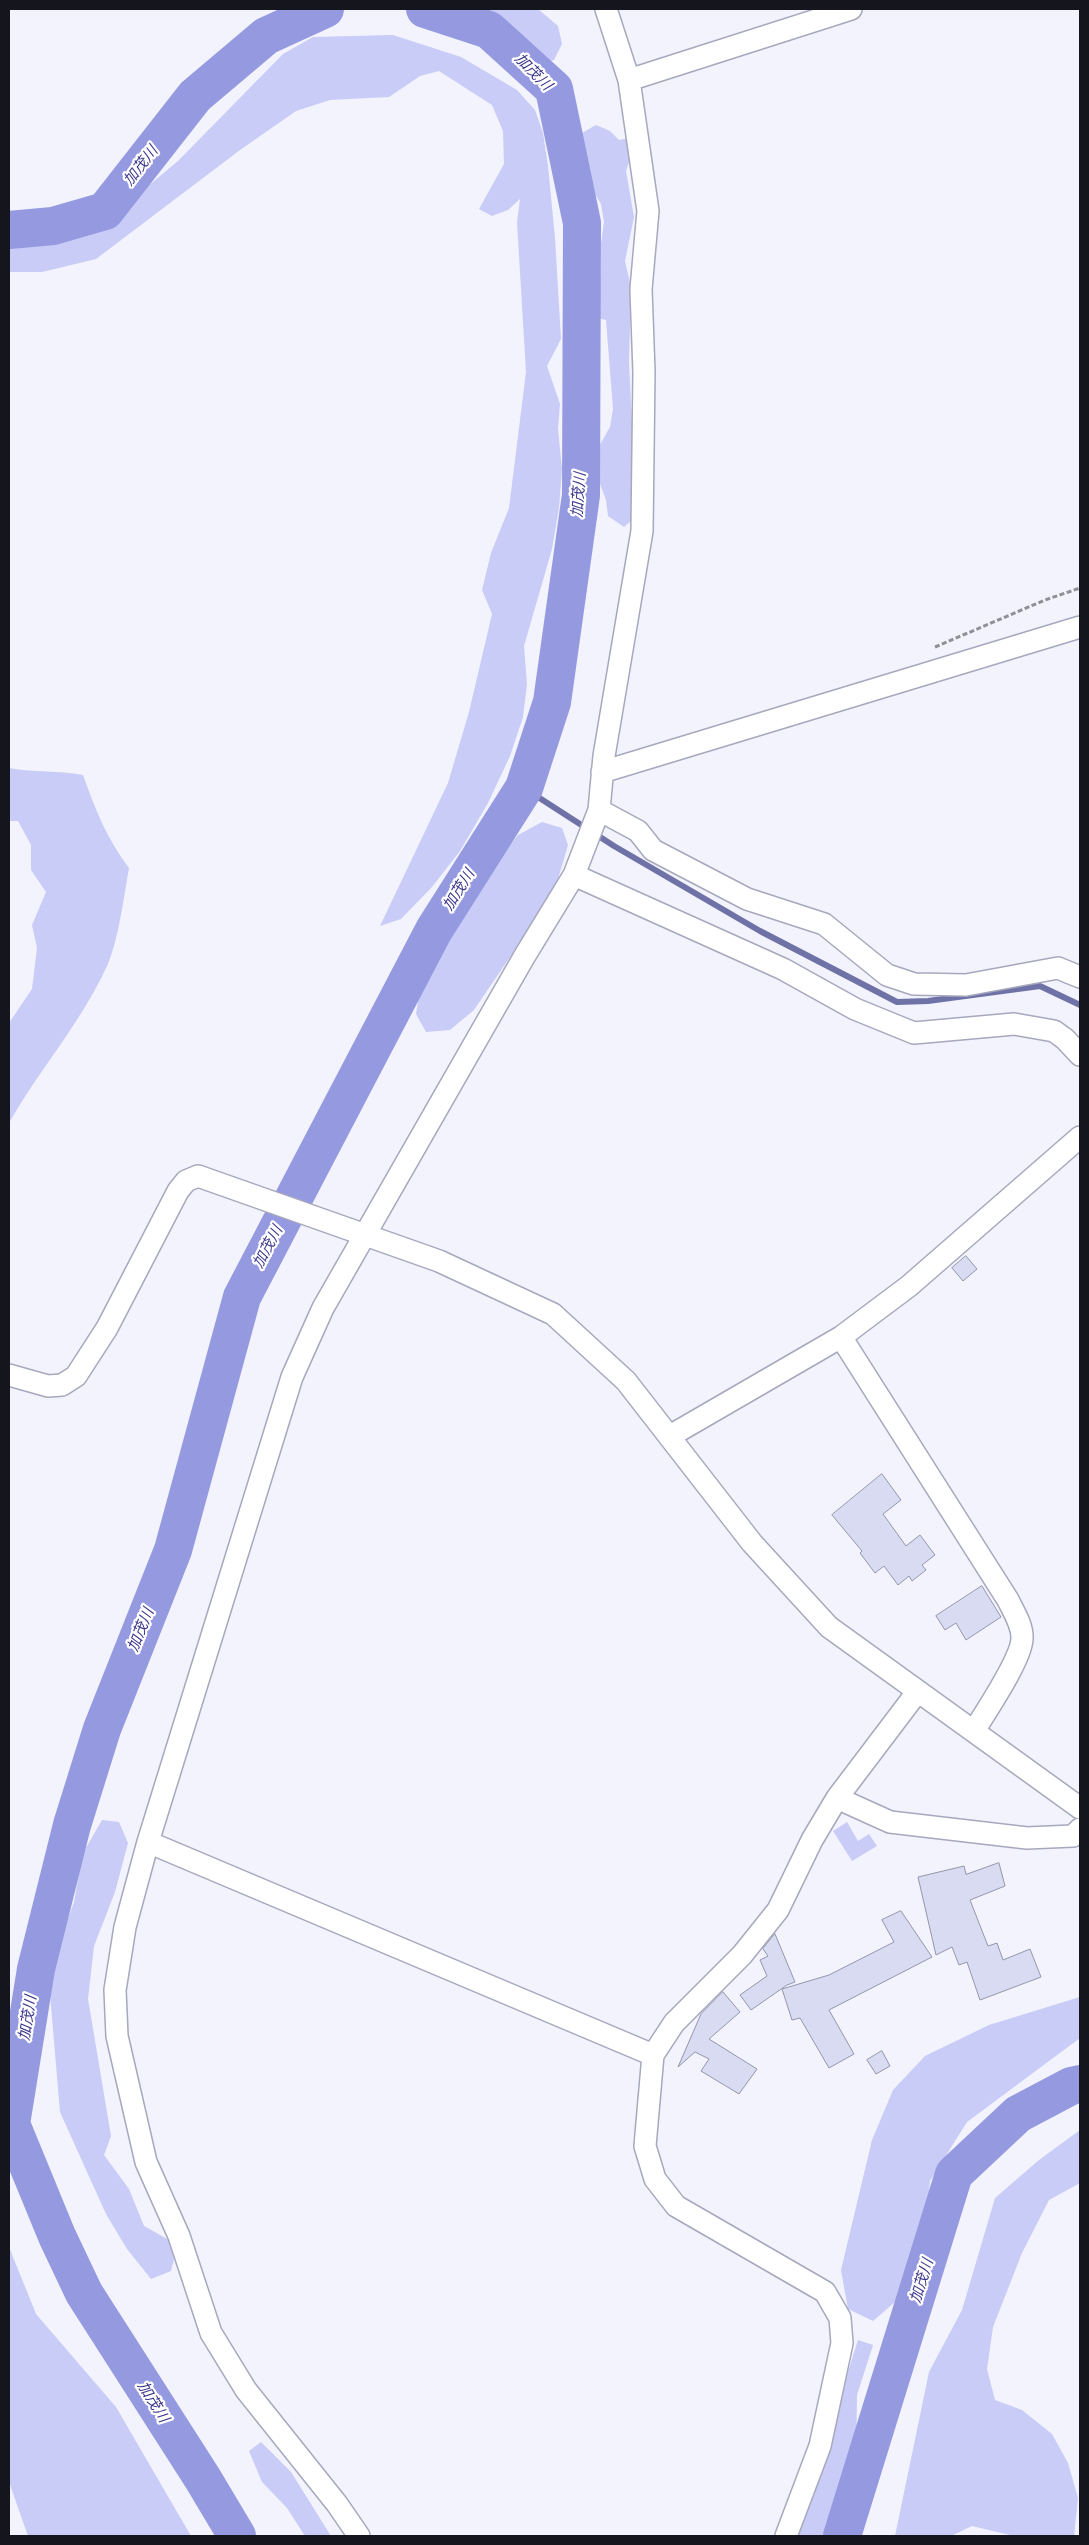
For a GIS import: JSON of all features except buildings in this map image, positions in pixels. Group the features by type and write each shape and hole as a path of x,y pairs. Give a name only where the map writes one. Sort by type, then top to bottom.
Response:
{"street":[{"path":"359,2536 337,2504 246,2390 211,2333 180,2236 146,2162 117,2036 115,1990 125,1927 148,1842 292,1377 323,1308 364,1235 524,957 574,875 597,816 602,772 642,531 644,372 641,289 648,211 630,80 606,9"},
{"path":"630,80 851,9"},
{"path":"602,772 1080,626"},
{"path":"597,816 638,831 653,850 747,899 824,924 887,975 914,984 966,984 1058,968 1080,977"},
{"path":"574,875 783,969 855,1009 914,1033 1014,1024 1054,1031 1065,1039 1080,1055"},
{"path":"670,1436 841,1337 909,1286 1080,1137"},
{"path":"9,1375 48,1386 62,1386 76,1376 107,1328 178,1191 186,1181 198,1176 439,1261 553,1314 626,1381 752,1543 829,1627 1080,1808"},
{"path":"841,1337 1008,1600 1020,1626 1022,1640 1018,1657 974,1731"},
{"path":"786,2536 820,2446 842,2343 840,2318 824,2292 676,2206 655,2179 645,2146 653,2055 674,2023 742,1955 778,1910 812,1840 837,1798 918,1691"},
{"path":"837,1798 890,1822 1027,1838 1073,1836 1080,1829"},
{"path":"148,1842 653,2055"}],"path":[{"path":"933,648 1045,600 1080,588"}],"shaded area":[{"path":"448,9 538,9 558,26 562,44 554,60 538,64 485,25"},
{"path":"393,35 461,57 517,90 535,110 543,133 555,238 561,339 547,366 560,404 558,429 562,469 559,508 552,549 524,646 527,684 523,717 510,756 488,803 460,851 432,887 401,919 380,926 448,783 469,712 492,614 482,590 491,553 509,508 526,372 517,222 520,199 508,210 492,216 479,209 504,164 503,131 492,105 439,71 420,76 389,97 330,100 296,111 240,150 96,259 42,272 9,272 9,236 84,226 129,202 178,161 283,54 313,37"},
{"path":"596,125 610,131 619,140 630,138 630,159 626,171 634,217 625,261 631,287 629,363 633,444 632,520 624,527 608,516 606,500 593,465 597,450 610,427 613,409 606,320 594,317 601,273 601,244 604,222 601,204 580,169 576,146 582,133"},
{"path":"9,768 83,775 102,823 114,846 129,868 117,933 106,968 96,989 72,1028 33,1084 9,1123 9,1023 32,989 37,948 32,925 46,892 31,870 31,845 18,821 9,821"},
{"path":"542,822 562,828 568,845 558,879 544,907 474,1010 450,1030 426,1032 416,1014 421,981 441,942 493,866 518,835"},
{"path":"102,1820 119,1822 128,1843 115,1892 94,1946 88,1999 111,2136 104,2155 129,2189 144,2226 169,2240 174,2259 171,2271 151,2279 127,2249 106,2214 60,2112 50,1994 59,1943 74,1902 83,1853"},
{"path":"847,1822 858,1841 869,1834 877,1846 852,1861 833,1831"},
{"path":"1080,1997 1080,2038 967,2122 930,2181 923,2248 902,2296 873,2321 848,2309 841,2270 872,2140 893,2090 925,2056 989,2025"},
{"path":"1080,2130 1080,2183 1049,2200 1022,2253 993,2327 987,2369 995,2400 1022,2410 1052,2434 1068,2463 1078,2498 1074,2536 1014,2536 972,2526 951,2536 895,2536 929,2372 962,2310 995,2198 1039,2160"},
{"path":"9,2247 36,2314 116,2407 191,2536 28,2536 9,2482"},
{"path":"858,2340 873,2345 857,2395 856,2459 831,2536 795,2536 828,2454 847,2375"},
{"path":"261,2442 291,2472 331,2536 305,2536 287,2508 262,2482 249,2451"}],"waterway":[{"name":"加茂川","path":"9,230 53,226 105,211 195,96 266,36 325,9"},
{"name":"加茂川","path":"237,2536 203,2479 84,2293 57,2236 11,2124 36,1969 72,1825 102,1729 173,1550 242,1297 434,930 524,788 552,702 581,495 582,223 554,89 489,30 425,9"},
{"path":"524,788 614,846 760,931 897,1002 928,1001 1040,986 1080,1005"},
{"name":"加茂川","path":"842,2536 954,2174 1018,2114 1071,2086 1080,2084"}]}
